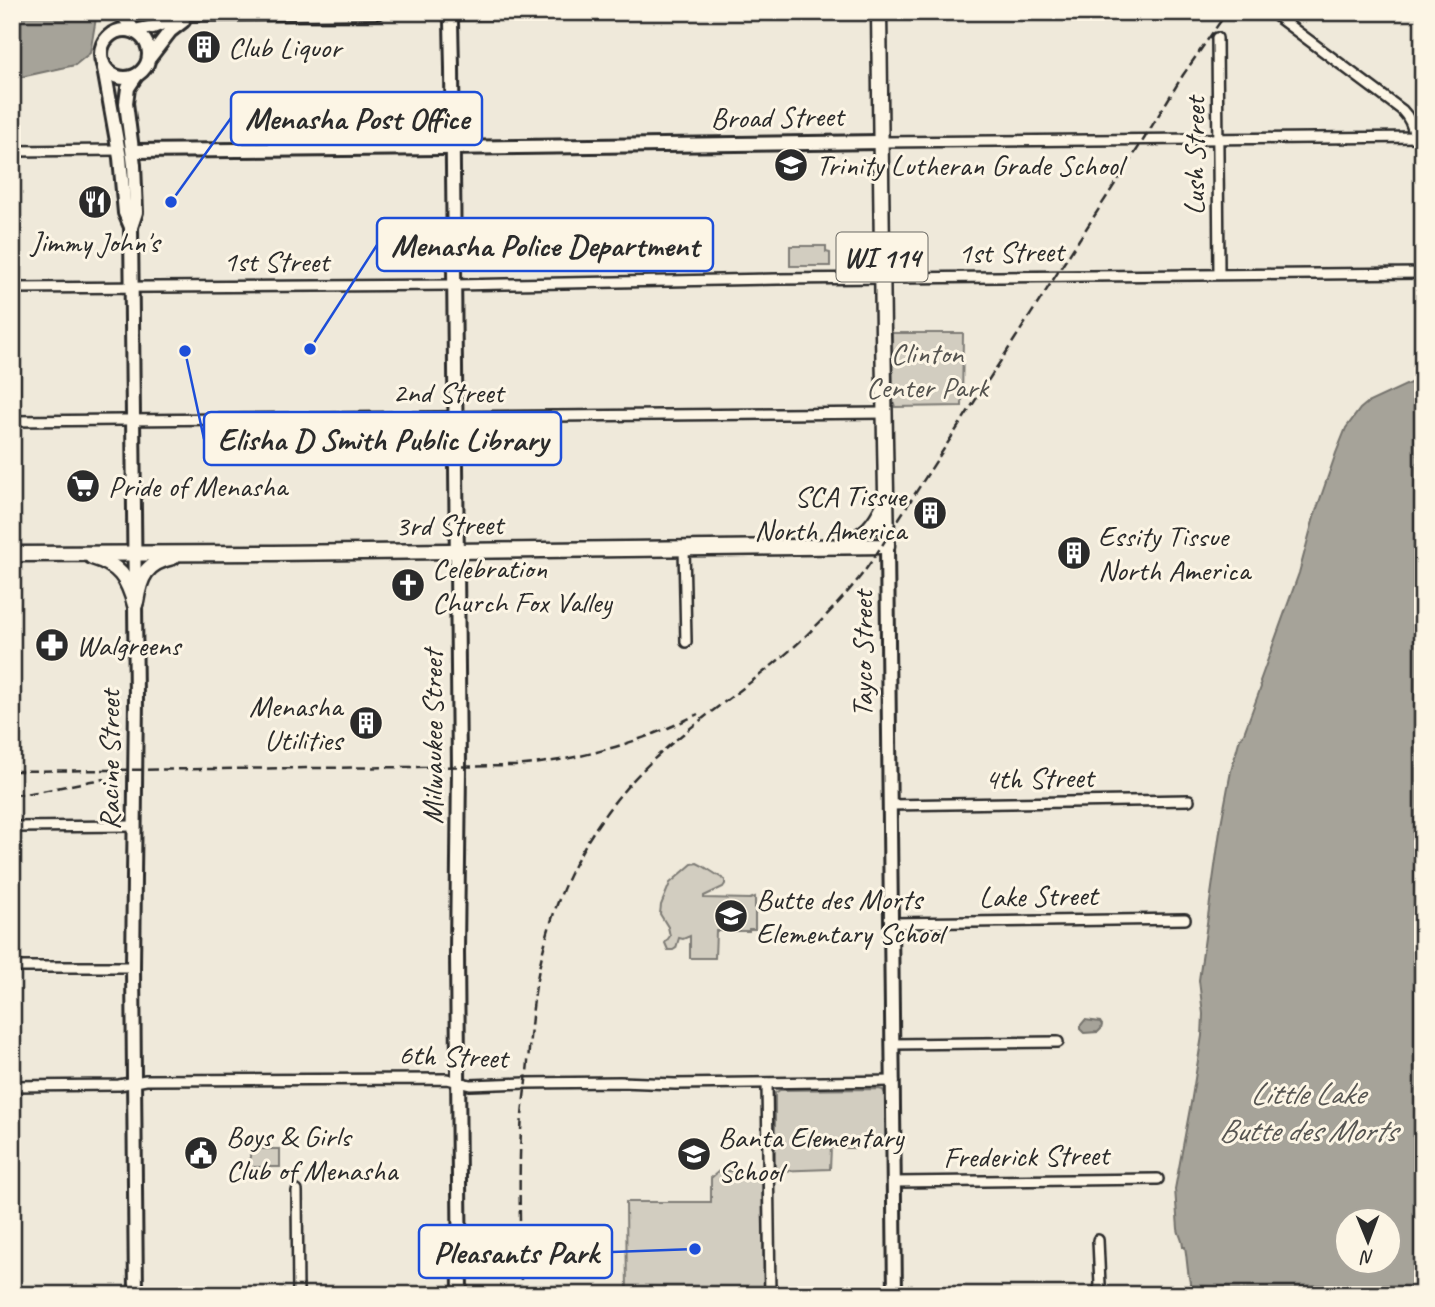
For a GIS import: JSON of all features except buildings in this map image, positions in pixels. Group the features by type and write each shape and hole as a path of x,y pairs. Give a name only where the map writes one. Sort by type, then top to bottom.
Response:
{"main road":[{"name":"Tayco Street","path":"879,12 887,546"},
{"path":"839,547 865,533 886,502"},
{"name":"3rd Street","path":"12,554 887,546"},
{"path":"71,553 102,560 113,566 126,579 135,605"},
{"path":"135,605 139,586 148,569 161,561 192,554"}],"street":[{"path":"119,12 146,42 150,57"},
{"path":"111,34 119,12"},
{"path":"195,15 175,26 150,57 143,71 136,76 121,78 107,70 101,56 105,40 111,34 119,30 134,31 153,27 187,14 378,12"},
{"name":"Milwaukee Street","path":"449,12 455,285 460,1295"},
{"path":"1271,12 1402,110 1419,137"},
{"name":"Lush Street","path":"1217,38 1219,274"},
{"name":"Racine Street","path":"103,63 119,150 125,213 131,227"},
{"name":"Racine Street","path":"136,76 126,96 133,151 136,212 131,227 136,698 133,967 136,1295"},
{"name":"Broad Street","path":"133,151 1419,137"},
{"path":"12,151 119,150"},
{"name":"1st Street","path":"12,288 1423,273"},
{"name":"2nd Street","path":"12,421 884,413"},
{"name":"Tayco Street","path":"887,546 895,1295"},
{"path":"684,547 686,642"},
{"name":"4th Street","path":"890,805 1189,800"},
{"path":"12,827 135,826"},
{"name":"Lake Street","path":"892,923 1185,919"},
{"path":"12,967 133,967"},
{"path":"893,1044 1058,1042"},
{"name":"6th Street","path":"12,1086 118,1084 146,1080 447,1079 470,1085 894,1081"},
{"path":"767,1083 770,1295"},
{"name":"Frederick Street","path":"895,1182 1158,1179"},
{"path":"297,1191 298,1295"},
{"path":"1097,1295 1100,1284 1098,1240"}],"green space":[{"path":"457,12 522,12 513,20 460,21"},
{"path":"790,246 826,246 826,252 830,253 830,266 790,266"},
{"name":"Clinton Center Park","path":"892,333 963,333 962,406 895,407"},
{"path":"12,357 19,357 20,409 12,409"},
{"path":"697,863 725,880 723,887 704,898 755,897 755,929 716,931 715,958 690,958 690,936 679,938 673,950 668,950 665,943 670,936 660,914 661,905 670,883 692,864"},
{"path":"780,1090 883,1090 886,1096 886,1148 831,1148 830,1169 775,1171 775,1093"},
{"path":"250,1149 280,1149 280,1167 250,1167"},
{"path":"719,1171 762,1171 764,1295 627,1295 626,1202 711,1202 711,1178"}],"water":[{"path":"12,12 95,12 90,53 75,65 12,79"},
{"name":"Little Lake Butte des Morts","path":"1423,377 1423,1295 1191,1295 1185,1247 1178,1229 1175,1189 1202,1036 1203,1014 1199,980 1231,771 1240,738 1261,687 1260,681 1299,573 1314,517 1336,453 1346,428 1367,403"},
{"path":"1085,1020 1100,1022 1101,1029 1098,1032 1084,1033 1080,1026"}],"railway":[{"path":"521,1295 521,1131 535,990 551,921 584,847 614,802 651,762 795,646 829,613 860,577 1183,75 1227,12"},
{"path":"12,771 515,766 609,749 654,734 698,714"},
{"path":"12,795 104,779"}],"place":[{"name":"Club Liquor","path":"204,47"},
{"name":"Trinity Lutheran Grade School","path":"791,165"},
{"name":"Jimmy John's","path":"95,202"},
{"name":"Menasha Post Office","path":"171,202"},
{"name":"Menasha Police Department","path":"310,349"},
{"name":"Elisha D Smith Public Library","path":"185,351"},
{"name":"Pride of Menasha","path":"83,486"},
{"name":"SCA Tissue North America","path":"930,513"},
{"name":"Essity Tissue North America","path":"1074,553"},
{"name":"Celebration Church Fox Valley","path":"408,585"},
{"name":"Walgreens","path":"52,645"},
{"name":"Menasha Utilities","path":"366,723"},
{"name":"Butte des Morts Elementary School","path":"731,916"},
{"name":"Boys & Girls Club of Menasha","path":"201,1153"},
{"name":"Banta Elementary School","path":"694,1154"},
{"name":"Pleasants Park","path":"695,1249"}]}
